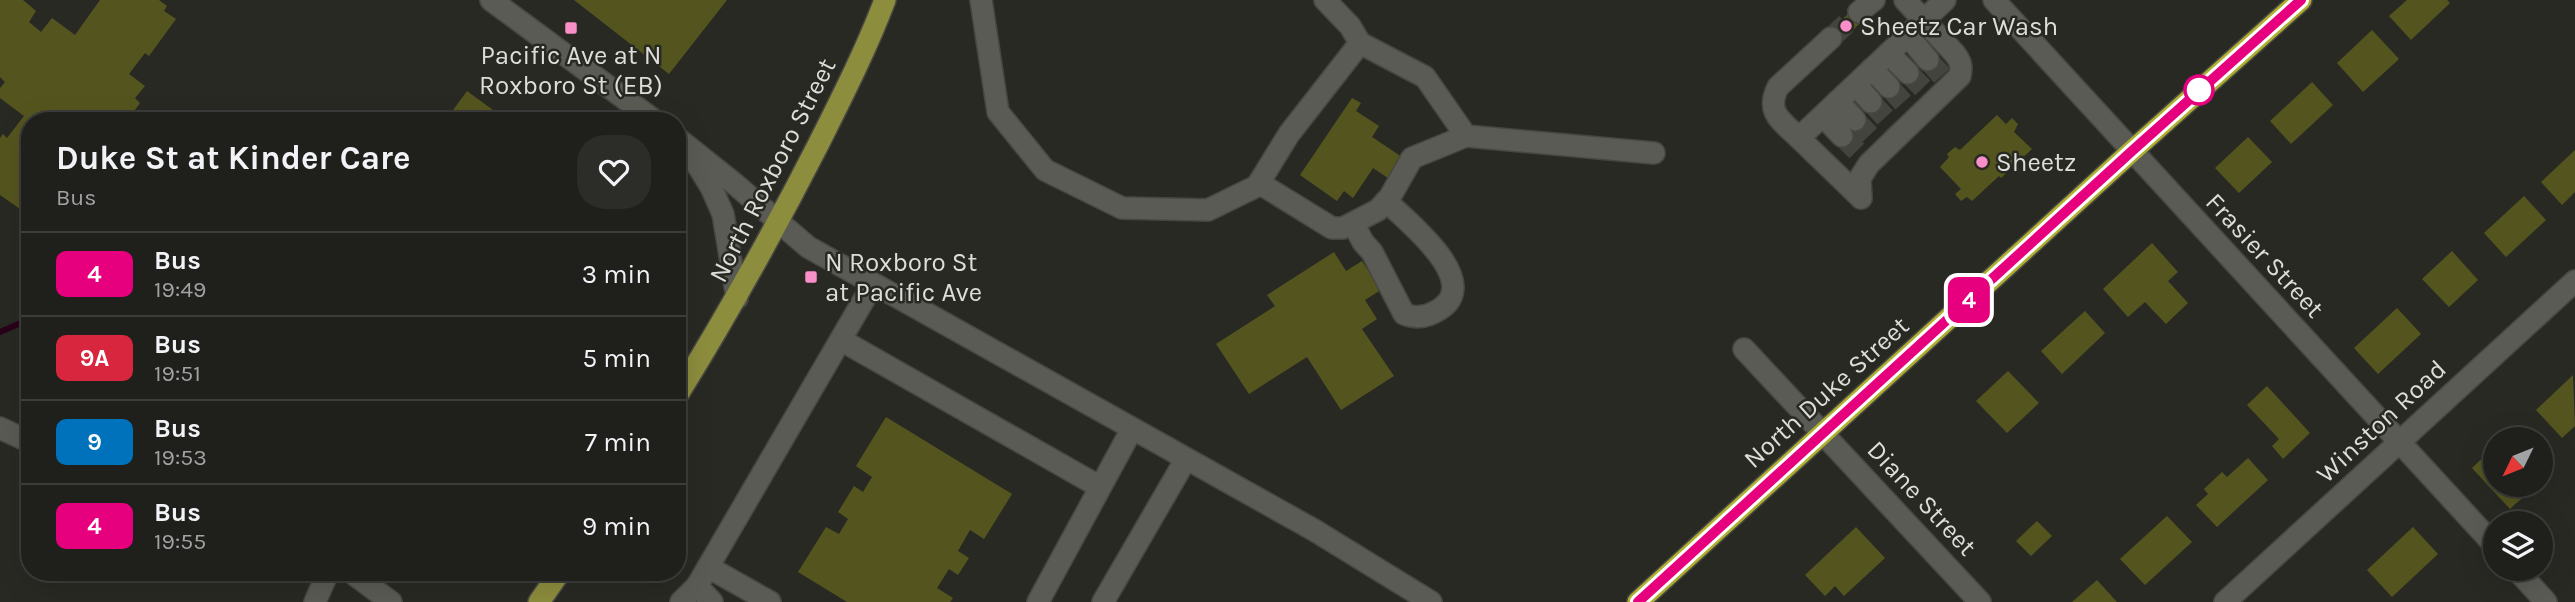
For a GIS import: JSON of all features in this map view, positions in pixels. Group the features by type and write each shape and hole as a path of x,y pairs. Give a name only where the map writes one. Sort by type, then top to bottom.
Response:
{"highway":[{"name":"North Duke Street","path":"1639,602 2301,0"}],"main road":[{"name":"North Roxboro Street","path":"686,382 737,298 779,221 868,46 885,0"},
{"path":"539,602 554,581"}],"street":[{"path":"491,0 643,112"},
{"path":"981,0 998,112 1045,170 1122,208 1208,210 1257,186 1289,134 1360,43"},
{"path":"1325,0 1350,26 1360,43 1425,77 1466,136"},
{"path":"1831,38 1778,88 1773,96 1773,109 1776,116 1861,198 1860,178 1873,153 1947,81 1960,76 1961,63 1905,0"},
{"path":"1799,138 1945,0"},
{"name":"Frasier Street","path":"1994,0 2483,533"},
{"path":"1908,36 1928,60"},
{"path":"1889,54 1908,73"},
{"path":"1872,69 1889,87"},
{"path":"1856,85 1871,102"},
{"path":"1830,108 1848,128"},
{"path":"1259,183 1332,228 1343,228 1378,210 1412,158 1466,136 1654,153"},
{"path":"686,145 807,247 1314,530 1431,602"},
{"path":"686,149 711,187 723,214 737,298"},
{"path":"1353,223 1372,252 1404,314 1413,317 1429,315 1439,310 1447,304 1454,288 1450,272 1419,231 1386,201"},
{"name":"Winston Road","path":"2225,602 2575,281"},
{"path":"681,602 697,586 873,284"},
{"path":"841,340 1100,487"},
{"name":"Diane Street","path":"1744,349 1980,602"},
{"path":"0,428 21,438"},
{"path":"1038,602 1132,429"},
{"path":"1103,602 1186,459"},
{"path":"708,567 770,602"},
{"path":"315,602 324,581"},
{"path":"363,581 391,602"},
{"path":"2527,581 2546,602"},
{"path":"697,586 712,602"}],"building":[{"path":"0,0 23,0 36,11 29,22 41,32 52,18 75,35 100,0 159,0 167,6 164,11 176,19 149,56 145,53 129,74 145,86 135,98 140,103 134,112 21,114 0,98 0,88 5,82 0,77"},
{"path":"574,0 727,0 669,74"},
{"path":"2407,0 2447,0 2450,3 2411,40 2389,16"},
{"name":"Sheetz Car Wash","path":"1855,7 1865,18 1838,45 1827,34"},
{"path":"2372,30 2399,59 2363,92 2337,63"},
{"path":"2312,82 2333,105 2291,144 2270,121"},
{"path":"467,91 496,112 452,112"},
{"path":"1352,98 1361,103 1356,111 1379,126 1372,137 1402,157 1388,178 1373,168 1353,198 1344,191 1337,201 1300,175"},
{"name":"Sheetz","path":"1997,115 2006,124 2012,118 2018,124 2014,132 2032,149 1972,201 1967,197 1961,201 1955,194 1961,189 1940,167 1949,157 1947,154 1955,147 1960,150"},
{"path":"21,120 20,209 0,195 0,138 3,134 7,138"},
{"path":"2248,137 2272,162 2239,193 2215,168"},
{"path":"2575,150 2575,192 2562,205 2541,182"},
{"path":"2524,196 2546,220 2506,257 2484,233"},
{"path":"2152,243 2178,272 2168,281 2188,303 2166,324 2145,302 2128,317 2103,289"},
{"path":"2452,251 2478,280 2449,307 2422,279"},
{"path":"1334,252 1346,271 1362,261 1381,290 1365,300 1377,319 1362,329 1394,376 1341,410 1307,357 1249,394 1216,344 1275,306 1267,295"},
{"path":"2397,308 2421,334 2378,374 2354,348"},
{"path":"2085,311 2105,333 2062,374 2041,351"},
{"path":"2008,371 2039,403 2007,433 1976,401"},
{"path":"2573,375 2575,426 2562,438 2536,410"},
{"path":"2267,386 2310,433 2283,459 2272,446 2279,439 2247,405"},
{"path":"886,417 1012,494 984,539 970,530 958,551 969,558 958,575 949,569 937,588 953,598 950,602 847,602 798,572 826,527 839,534 848,519 838,512 854,486 863,492 872,477 856,466"},
{"path":"2483,457 2483,480 2472,468"},
{"path":"2248,458 2268,480 2217,527 2196,505 2208,494 2204,489 2222,472 2227,477"},
{"path":"2499,497 2523,497 2510,509"},
{"path":"2167,516 2192,542 2145,585 2120,559"},
{"path":"2037,521 2052,536 2031,556 2016,541"},
{"path":"1856,527 1885,558 1844,596 1835,586 1825,596 1805,575"},
{"path":"2413,527 2438,554 2392,597 2367,570"},
{"path":"2097,580 2117,602 2072,602"}],"waterway":[{"path":"0,332 21,323"}],"tunnel":[{"path":"1831,38 1859,12"},
{"path":"1928,60 1944,78"},
{"path":"1908,73 1928,93"},
{"path":"1889,87 1910,110"},
{"path":"1871,102 1893,126"},
{"path":"1855,120 1876,142"},
{"path":"1842,136 1861,155"}],"bus line":[{"name":"4","path":"1638,602 2301,0"}],"place":[{"name":"Sheetz Car Wash","path":"1846,26"},
{"name":"Pacific Ave at N Roxboro St (EB)","path":"571,28"},
{"name":"Sheetz","path":"1982,162"},
{"name":"N Roxboro St at Pacific Ave","path":"811,277"}]}
